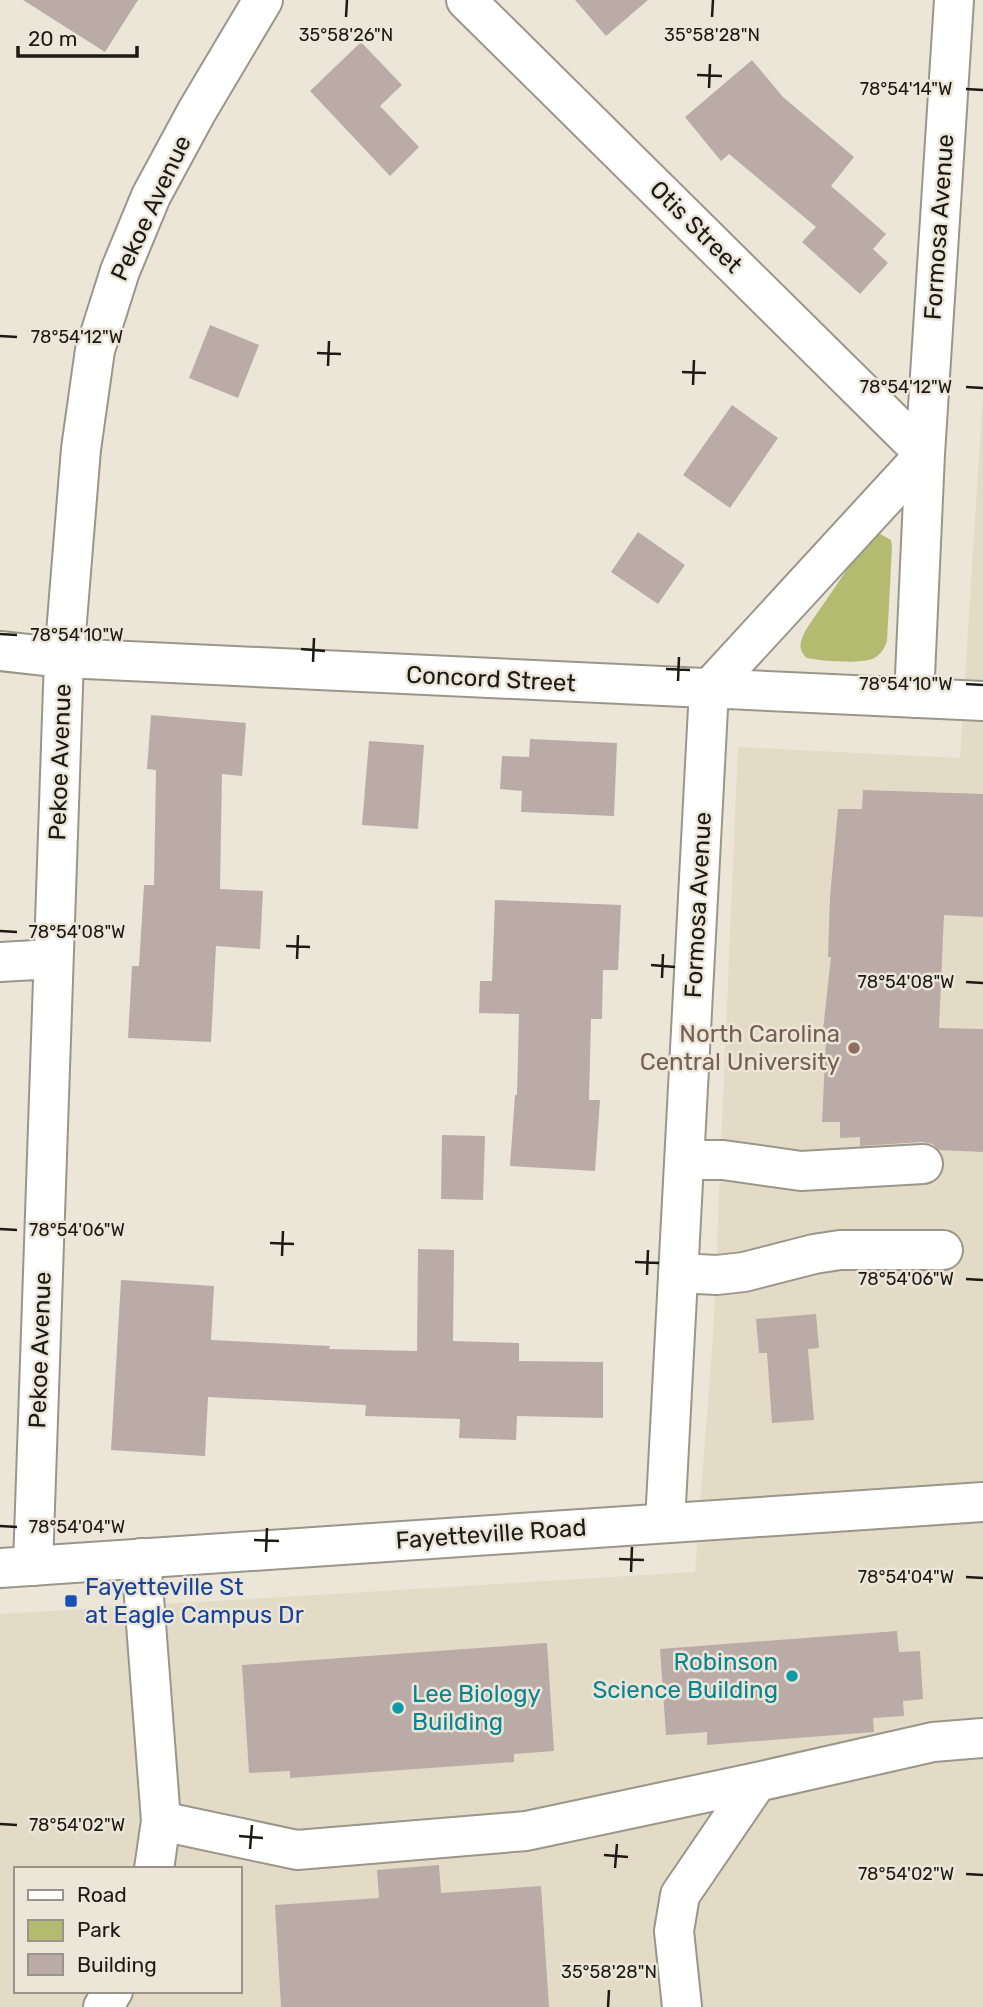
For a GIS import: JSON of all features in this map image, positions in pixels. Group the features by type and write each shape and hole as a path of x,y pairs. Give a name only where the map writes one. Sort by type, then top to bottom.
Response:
{"street":[{"name":"Pekoe Avenue","path":"16,1567 53,959 64,658 81,449 94,350 120,271 151,197 197,111 263,0"},
{"name":"Otis Street","path":"467,0 925,454"},
{"name":"Formosa Avenue","path":"914,698 925,454 954,0"},
{"path":"709,690 925,454"},
{"name":"Concord Street","path":"0,651 64,658 983,701"},
{"name":"Formosa Avenue","path":"665,1523 709,690"},
{"path":"0,962 53,959"},
{"path":"684,1160 723,1160 801,1171 923,1164"},
{"path":"678,1273 717,1275 744,1272 840,1250 943,1250"},
{"name":"Fayetteville Road","path":"16,1567 983,1502"},
{"path":"141,1558 161,1821 154,1867"},
{"path":"161,1821 297,1850 526,1831 933,1742 983,1738"},
{"path":"682,2007 674,1931 680,1895 757,1782"}],"shaded area":[{"name":"North Carolina Central University","path":"983,393 983,2007 0,2007 0,1614 695,1572 713,1337 738,747 960,758"}],"green space":[{"path":"880,534 891,540 892,548 887,641 883,649 875,658 866,661 840,662 807,658 802,651 801,640 807,628 868,539"}],"building":[{"path":"23,0 138,0 105,52"},
{"path":"575,0 648,0 606,36"},
{"path":"361,42 402,85 380,106 419,147 390,176 310,91"},
{"path":"752,60 783,97 854,157 831,186 886,234 873,249 888,263 860,294 802,242 816,227 729,154 721,161 685,117"},
{"path":"210,325 259,345 238,398 189,378"},
{"path":"732,405 778,438 730,508 683,475"},
{"path":"638,532 685,565 658,604 611,572"},
{"path":"151,715 246,723 242,776 222,774 220,889 263,891 260,949 216,946 211,1042 128,1038 132,966 139,966 144,885 154,885 156,770 147,769"},
{"path":"530,739 617,743 614,816 521,812 522,791 500,789 502,756 529,757"},
{"path":"369,741 424,745 418,829 362,825"},
{"path":"863,790 983,794 983,917 944,915 939,1028 983,1029 983,1152 939,1150 932,1144 922,1142 860,1146 860,1137 840,1138 840,1122 822,1122 826,1039 822,1039 831,957 828,957 830,897 838,809 862,809"},
{"path":"495,900 621,905 618,970 603,970 602,1019 591,1019 589,1100 600,1100 595,1171 510,1166 517,1095 519,1014 479,1013 480,981 492,981"},
{"path":"442,1135 485,1136 483,1200 441,1199"},
{"path":"418,1249 454,1250 453,1341 519,1343 519,1361 603,1362 603,1418 517,1416 516,1440 459,1438 460,1419 365,1416 366,1405 208,1397 205,1456 111,1450 121,1280 214,1286 211,1340 330,1346 329,1349 417,1351"},
{"path":"816,1314 819,1348 808,1349 814,1420 772,1423 767,1353 759,1353 756,1319"},
{"name":"Robinson Science Building","path":"897,1631 899,1652 920,1651 923,1699 903,1701 904,1716 873,1718 874,1732 707,1745 707,1732 666,1735 660,1649"},
{"name":"Lee Biology Building","path":"547,1643 554,1751 514,1754 514,1762 290,1778 290,1771 249,1773 242,1665"},
{"path":"439,1865 441,1893 541,1886 549,2007 281,2007 275,1905 379,1898 377,1870"}],"place":[{"name":"North Carolina Central University","path":"854,1048"},
{"name":"Fayetteville St at Eagle Campus Dr","path":"71,1601"},
{"name":"Robinson Science Building","path":"792,1676"},
{"name":"Lee Biology Building","path":"398,1708"}]}
